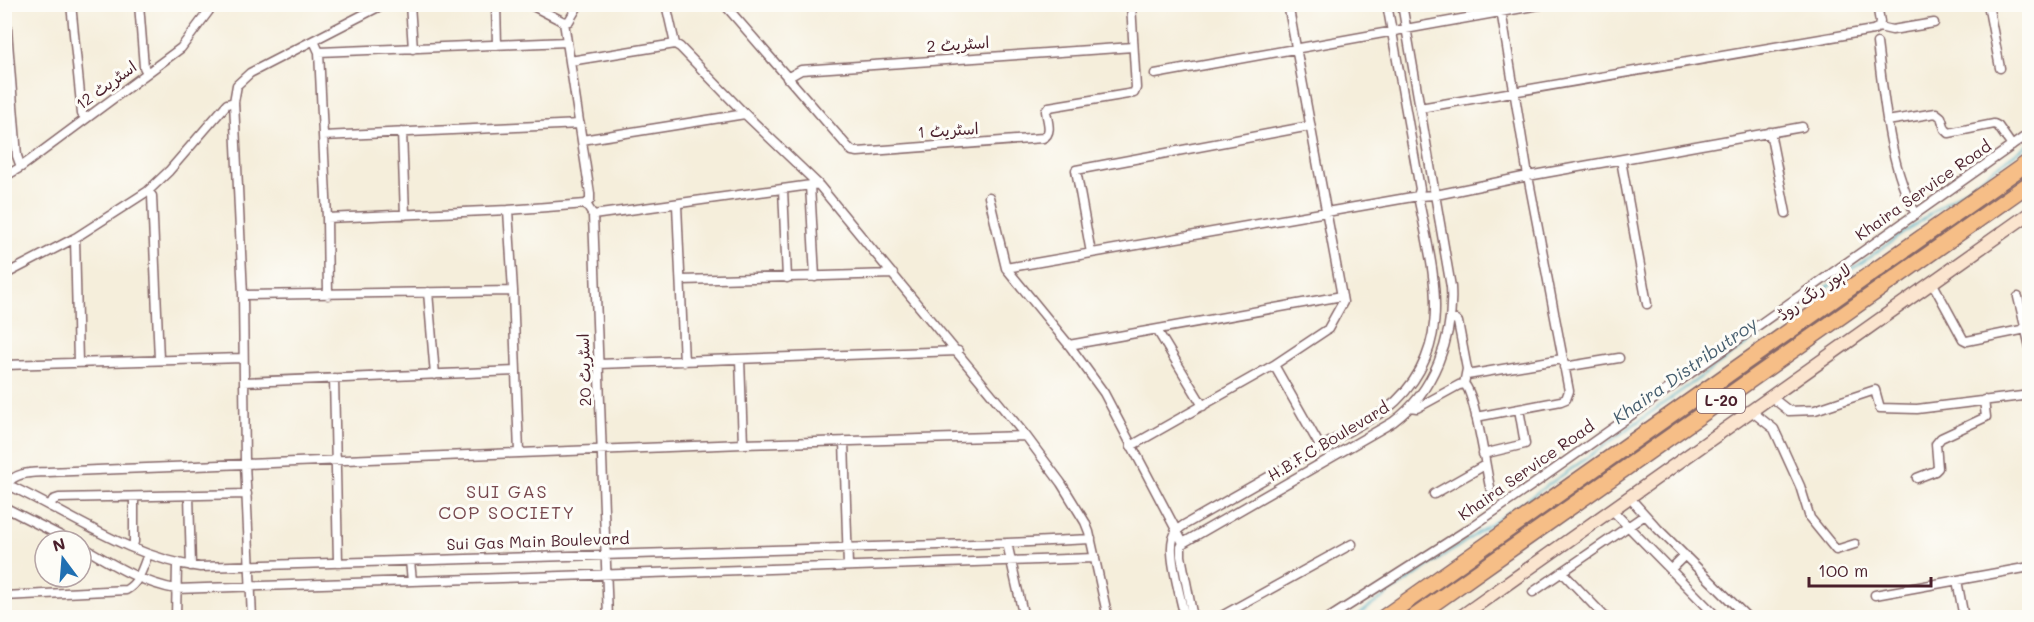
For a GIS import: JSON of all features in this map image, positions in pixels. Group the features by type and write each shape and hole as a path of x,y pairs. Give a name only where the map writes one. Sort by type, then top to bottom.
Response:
{"highway":[{"name":"لاہور رنگ روڈ","path":"1383,618 2030,161"},
{"name":"L-20","path":"1413,618 2030,183"}],"street":[{"path":"5,4 17,156 21,167"},
{"path":"71,4 82,114 86,118"},
{"path":"140,4 144,68 147,73"},
{"name":"اسٹریٹ 12","path":"4,177 21,167 180,48 214,4"},
{"path":"252,618 245,463 243,295 234,102 237,85 265,65 384,4"},
{"path":"410,4 413,49"},
{"path":"496,4 496,45"},
{"path":"529,4 564,22 569,21 579,4"},
{"path":"666,4 675,44"},
{"path":"724,4 787,78"},
{"path":"1131,4 1133,47"},
{"path":"1131,446 1274,365 1328,329 1343,302 1288,4"},
{"name":"H.B.F.C Boulevard","path":"1176,531 1379,415 1398,399 1419,370 1430,346 1435,321 1436,296 1418,196 1420,189 1386,4"},
{"name":"H.B.F.C Boulevard","path":"1183,543 1393,422 1410,407 1424,389 1440,359 1451,318 1451,287 1402,4"},
{"path":"1155,74 1407,30 1501,8 1545,4"},
{"path":"1877,4 1879,27"},
{"path":"1988,4 2000,68"},
{"path":"1476,417 1566,399 1569,391 1528,176 1501,8"},
{"path":"327,218 586,204 590,200 590,194 564,22"},
{"path":"1420,108 1862,32 1879,27 1889,30 1934,23"},
{"path":"314,41 319,52 327,218 328,295"},
{"path":"319,52 567,42"},
{"path":"1877,43 1887,121 1909,203 1916,214"},
{"path":"570,61 675,44 814,185 958,351 1026,436 1075,505 1091,538 1108,618"},
{"name":"اسٹریٹ 2","path":"787,78 801,70 1133,47"},
{"name":"اسٹریٹ 1","path":"787,78 852,151 1032,139 1047,136 1049,132 1046,111 1049,107 1134,93 1136,88 1133,47"},
{"path":"4,275 75,238 148,191 169,171 227,104 234,102"},
{"path":"1887,121 1936,113 1941,117 1944,129 1950,133 1994,124 1998,126 2012,146"},
{"path":"582,140 745,114"},
{"path":"323,136 579,124"},
{"path":"1091,253 1076,170 1310,126"},
{"path":"1006,268 1418,196 1436,195 1528,176 1802,127"},
{"path":"402,132 405,215"},
{"path":"1770,132 1786,213"},
{"name":"Khaira Service Road","path":"1329,618 1531,486 2030,133"},
{"path":"1621,160 1647,304"},
{"path":"586,204 593,215 814,185"},
{"path":"814,185 815,277"},
{"path":"783,189 787,278"},
{"path":"148,191 152,196 159,359"},
{"path":"990,197 1006,268 1069,345 1104,393 1183,543 1181,556 1193,618"},
{"path":"677,205 684,362"},
{"path":"508,210 519,453"},
{"path":"1459,618 2030,213"},
{"name":"اسٹریٹ 20","path":"593,215 608,618"},
{"path":"75,238 78,363"},
{"path":"682,280 893,274"},
{"path":"1932,282 1963,339 1967,341 2026,329"},
{"path":"243,295 513,291"},
{"path":"428,292 435,375"},
{"path":"1069,345 1342,296"},
{"path":"2018,297 2030,347"},
{"path":"1451,318 1458,322 1466,379 1490,488"},
{"path":"1156,330 1203,406"},
{"path":"598,364 958,351"},
{"path":"4,365 243,358"},
{"path":"1410,407 1417,408 1466,379 1563,363 1619,358"},
{"path":"740,359 743,444"},
{"path":"1274,365 1321,448"},
{"path":"244,382 516,371"},
{"path":"334,378 338,562"},
{"path":"1770,396 1789,411 1815,410 1875,390 1880,408 1917,409 2030,395"},
{"path":"1917,478 1938,468 1936,444 1941,438 1986,417 1984,400"},
{"path":"1483,454 1525,444 1519,409"},
{"path":"1750,410 1774,429 1800,486 1810,518 1822,534 1836,550 1855,544"},
{"path":"1353,430 1360,443"},
{"path":"6,484 18,475 48,472 743,444 1026,436"},
{"path":"844,441 848,566"},
{"path":"1434,494 1485,465"},
{"name":"Sui Gas Main Boulevard","path":"6,484 132,547 191,566 250,567 338,562 1007,543 1091,538"},
{"path":"50,506 53,500 59,498 247,494"},
{"path":"189,495 191,566"},
{"path":"132,547 134,497"},
{"path":"1629,497 1748,618"},
{"path":"4,507 47,529"},
{"path":"1612,510 1719,618"},
{"path":"1533,592 1645,515"},
{"path":"1176,531 1172,550 1185,618"},
{"path":"1007,543 1024,618"},
{"path":"1218,618 1352,544"},
{"path":"93,553 138,578 176,589 1095,558"},
{"path":"4,596 126,590 135,584 148,554"},
{"path":"1671,569 1685,555"},
{"path":"410,561 412,581"},
{"path":"176,618 177,563"},
{"path":"1875,595 2030,567"},
{"path":"1562,572 1600,616"},
{"path":"1957,580 1964,618"}],"waterway":[{"name":"Khaira Distributroy","path":"1353,618 1567,472 2030,143"}],"district":[{"name":"SUI GAS COP SOCIETY","path":"507,502"}]}
